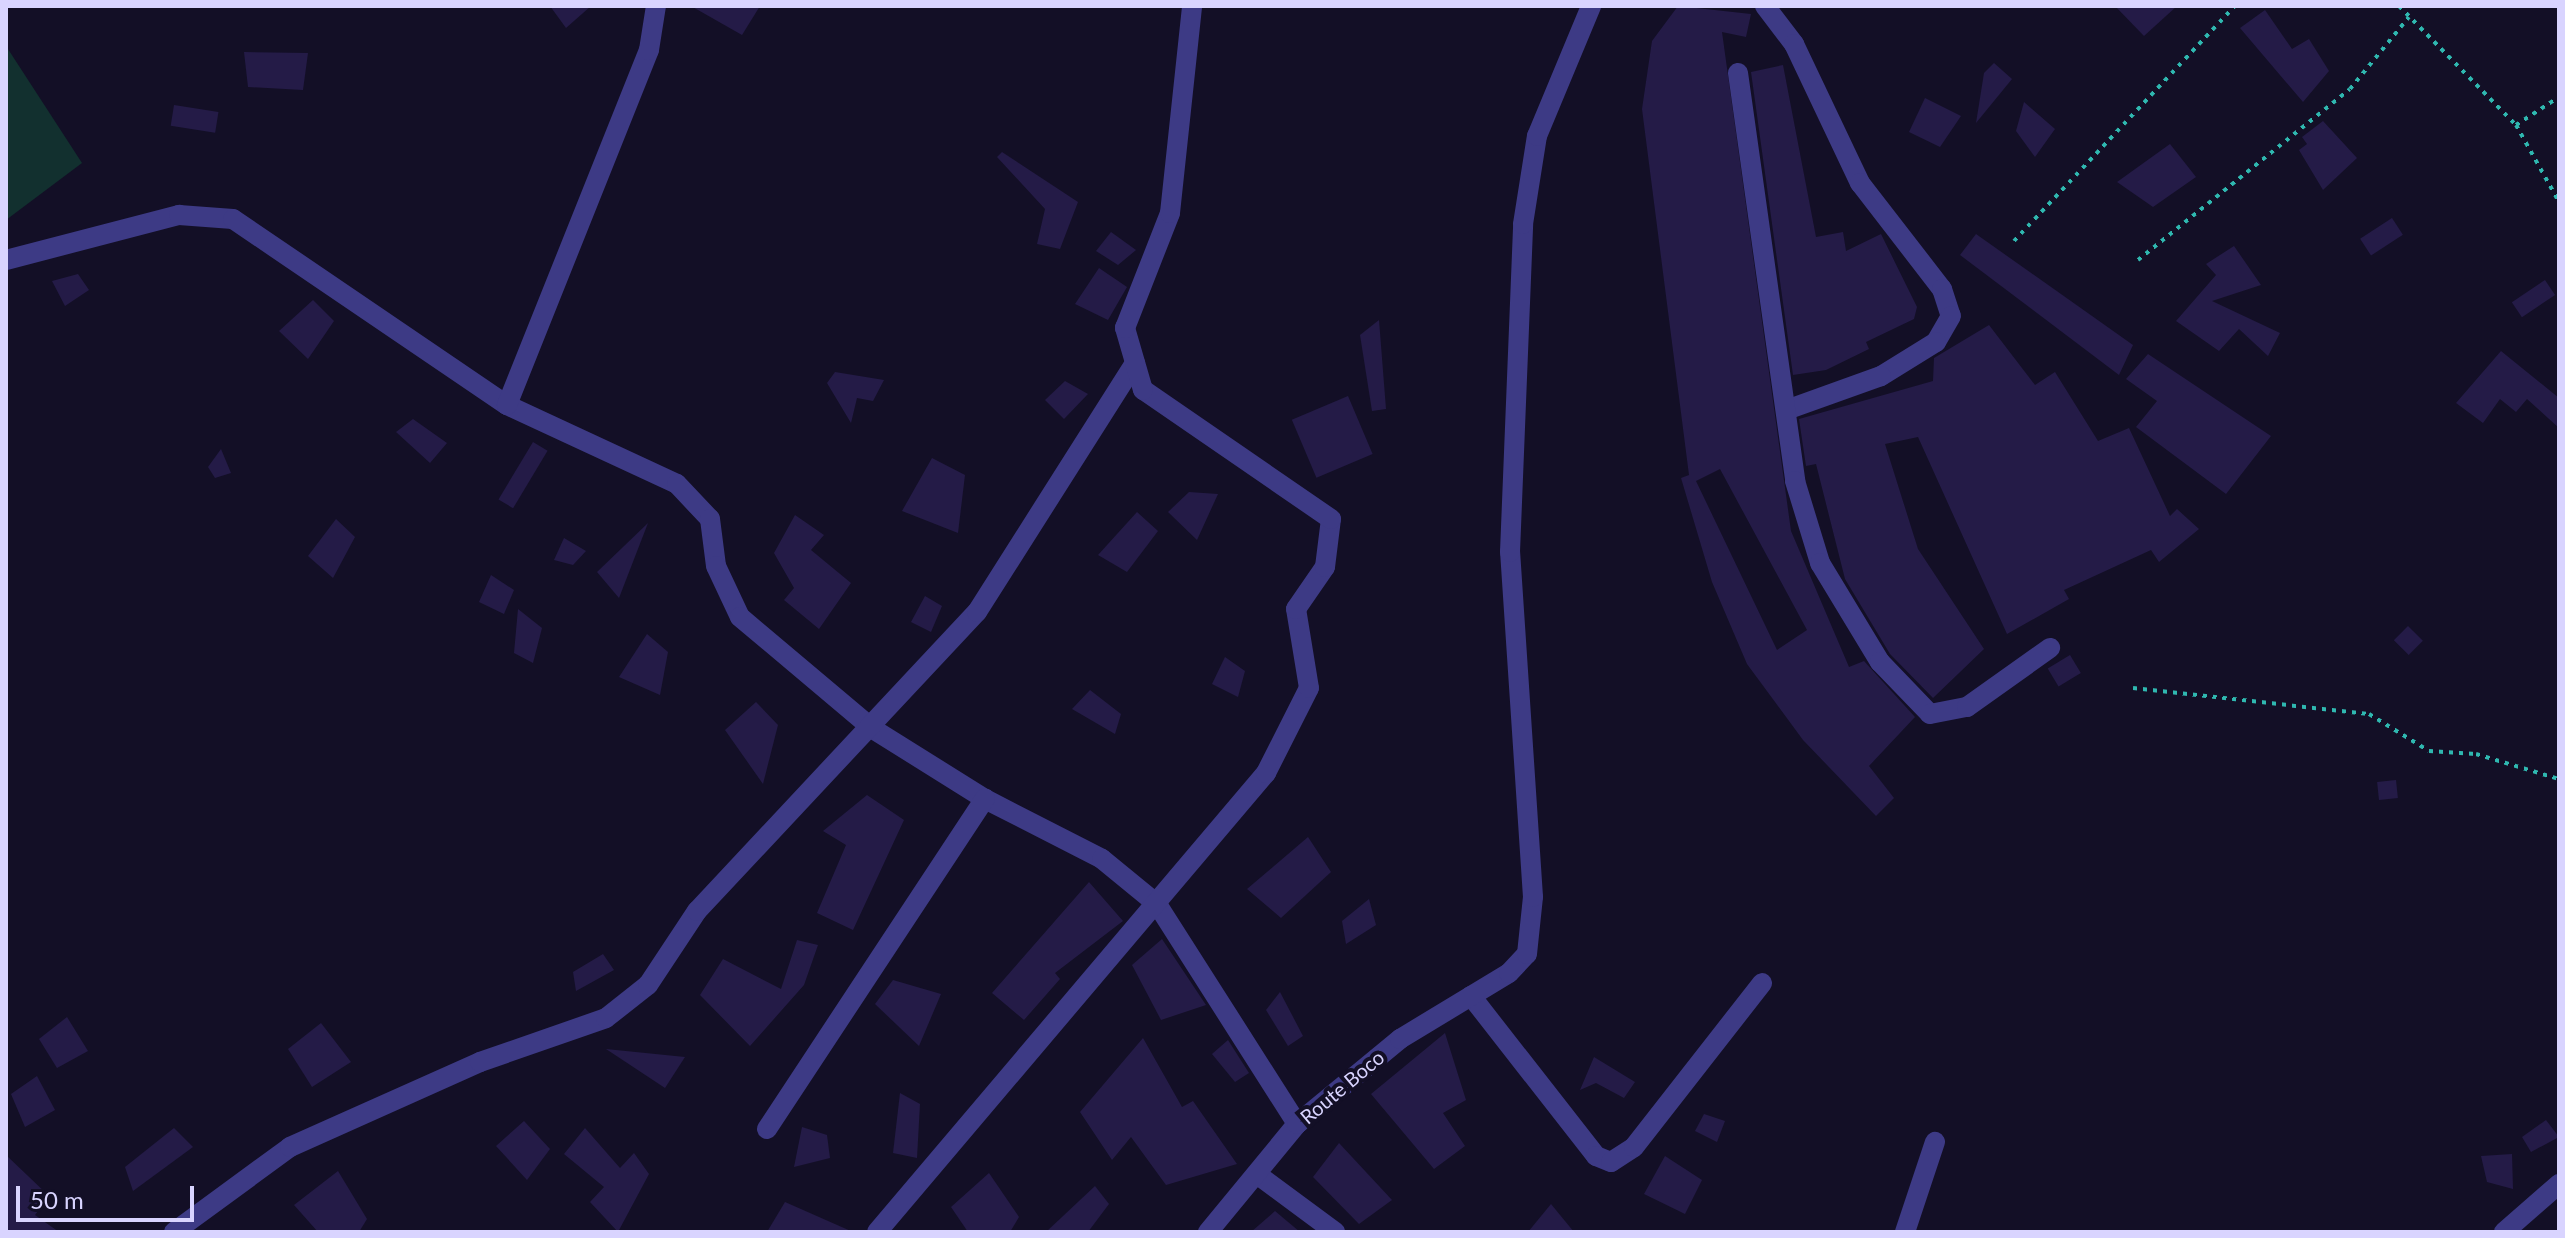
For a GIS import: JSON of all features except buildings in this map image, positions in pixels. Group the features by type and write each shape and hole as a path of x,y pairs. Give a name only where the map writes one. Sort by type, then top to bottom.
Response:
{"street":[{"path":"507,405 649,50 656,6"},
{"path":"877,1232 1266,773 1309,688 1296,609 1325,567 1331,519 1143,390 1125,328 1170,213 1192,6"},
{"name":"Route Boco","path":"1208,1232 1297,1124 1400,1039 1520,964 1530,942 1533,897 1510,552 1523,224 1537,136 1591,6"},
{"path":"1765,6 1794,44 1860,183 1942,289 1951,316 1936,342 1881,376 1786,410"},
{"path":"1738,73 1795,481 1820,563 1880,662 1916,705 1945,717 2050,648"},
{"path":"6,260 210,212 233,219 507,405 699,500 725,594 740,617 873,729 985,799 1102,859 1157,904 1297,1124"},
{"path":"174,1232 290,1147 480,1062 606,1018 648,985 697,911 873,729 977,612 1135,363"},
{"path":"767,1129 985,799"},
{"path":"1471,996 1596,1156 1611,1162 1634,1147 1762,983"},
{"path":"1905,1232 1935,1142"},
{"path":"1258,1175 1335,1232"},
{"path":"2504,1232 2559,1184"}],"path":[{"path":"2014,241 2235,6"},
{"path":"2399,6 2450,50 2516,125 2559,202"},
{"path":"2138,260 2350,89 2409,17"},
{"path":"2516,125 2559,97"},
{"path":"2133,688 2369,714 2429,751 2476,754 2559,779"}],"green space":[{"path":"6,46 82,163 6,220"}]}
